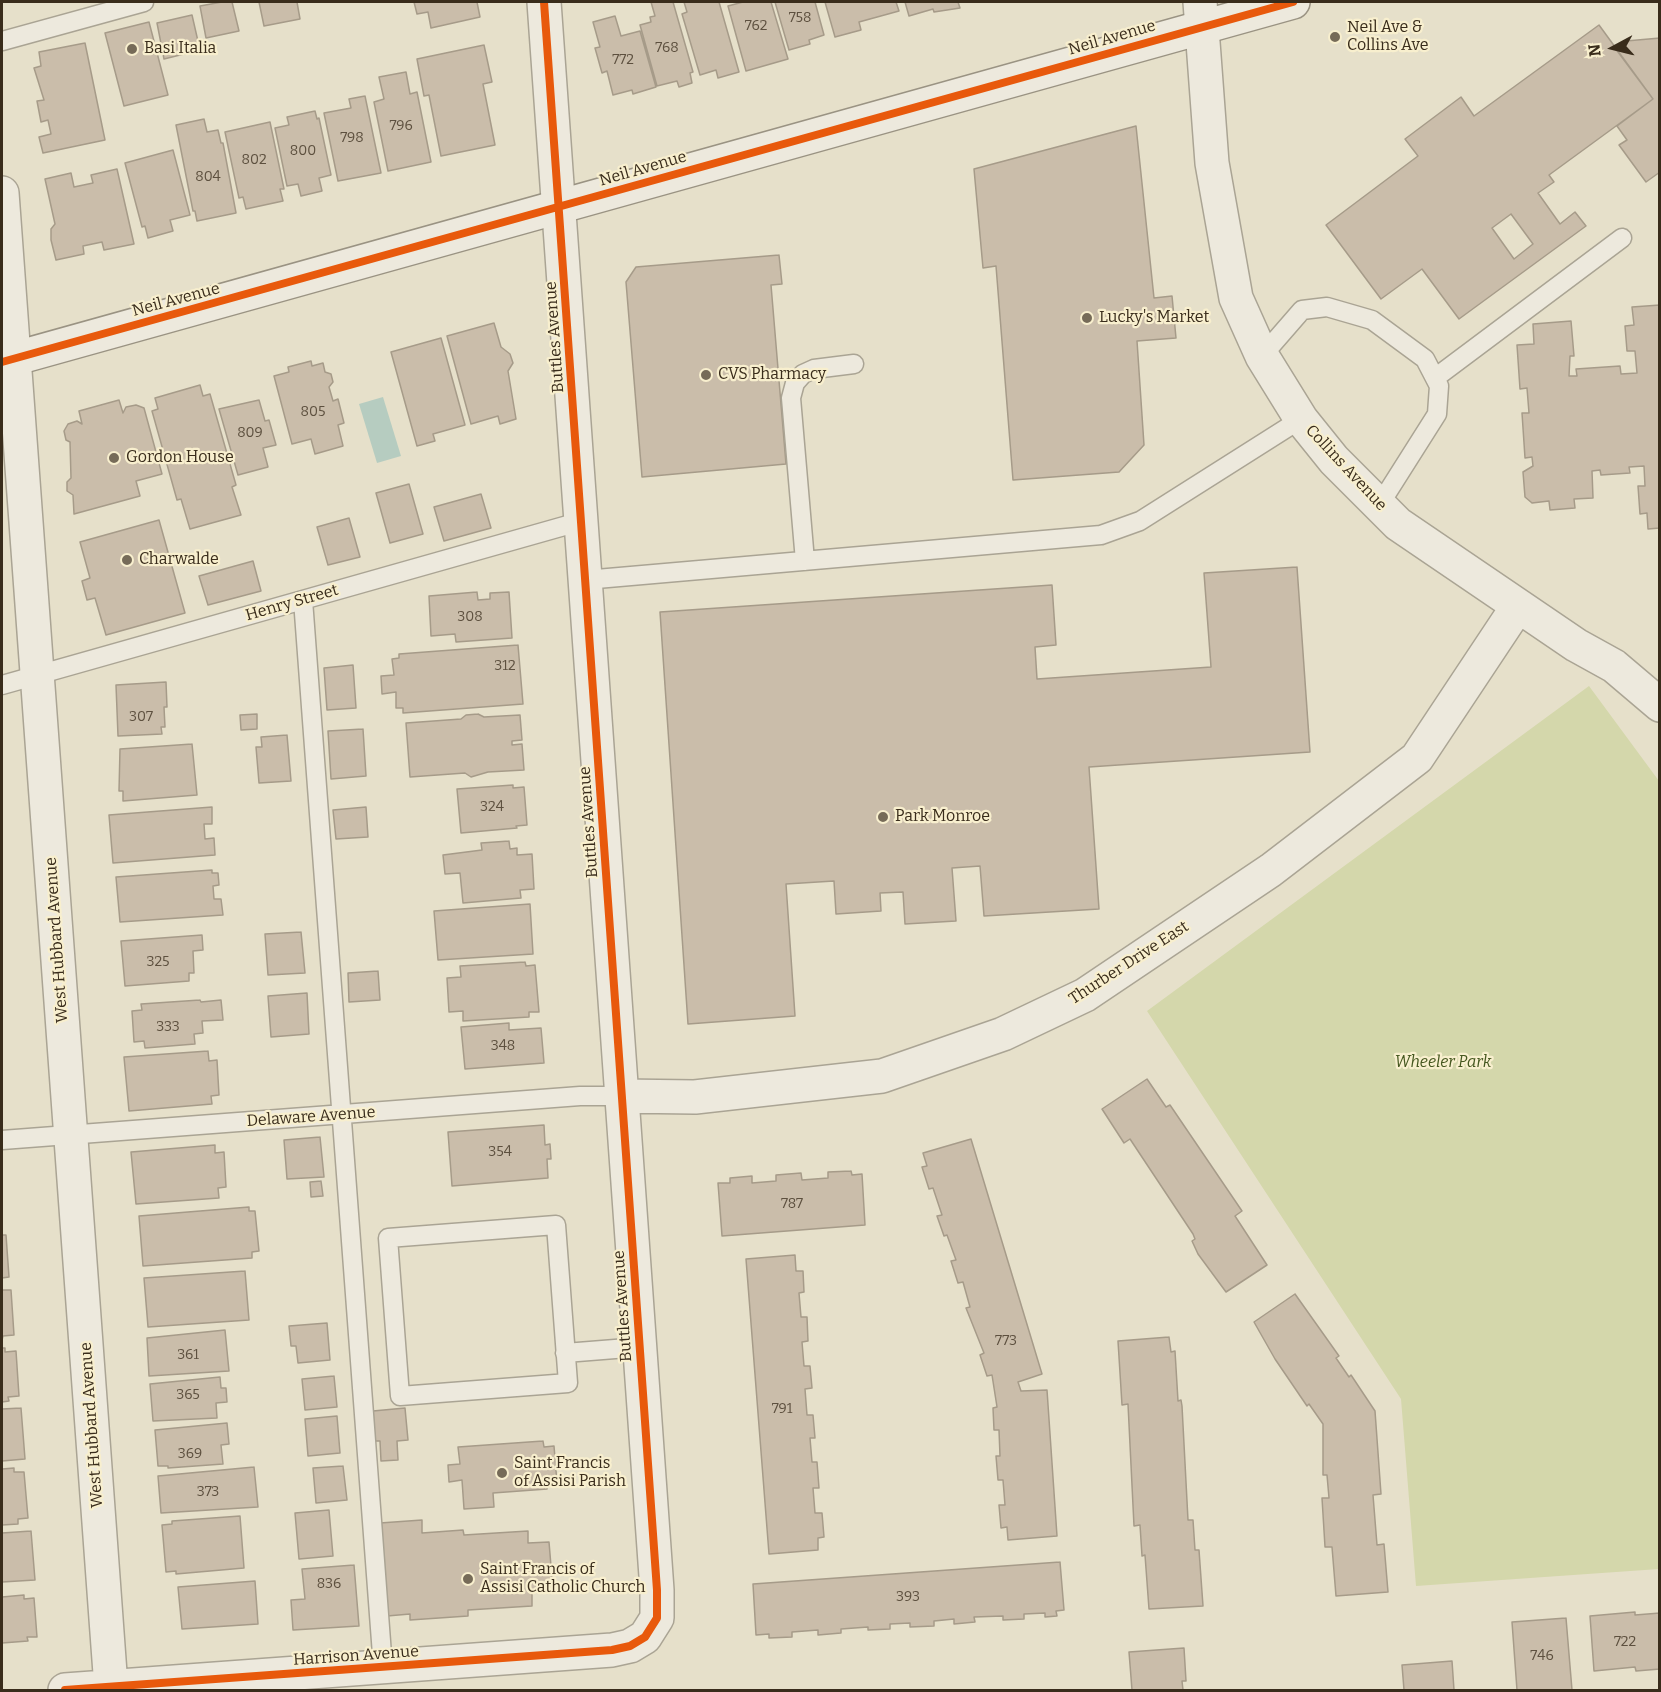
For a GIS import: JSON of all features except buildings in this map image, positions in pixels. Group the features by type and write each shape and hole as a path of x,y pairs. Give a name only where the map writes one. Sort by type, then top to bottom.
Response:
{"street":[{"name":"Buttles Avenue","path":"544,2 657,1590 657,1618 645,1637"},
{"name":"Neil Avenue","path":"7,360 560,206 1201,14 1293,2"},
{"name":"Collins Avenue","path":"1201,14 1212,163 1236,298 1262,356 1301,419 1334,460 1398,524 1518,606 1614,666 1659,705"},
{"name":"West Hubbard Avenue","path":"2,193 7,360 37,675 111,1687"},
{"name":"Thurber Drive East","path":"621,1096 695,1097 882,1076 1003,1034 1085,995 1271,870 1417,758 1518,606"},
{"name":"Harrison Avenue","path":"65,1690 612,1650 630,1646 645,1637"}],"lane":[{"path":"2,41 144,2"},
{"path":"1435,378 1622,238"},
{"path":"1262,356 1302,310 1327,306 1372,320 1425,359 1439,386 1437,414 1380,504"},
{"path":"805,561 791,398 795,383 803,374 814,369 854,364"},
{"path":"585,580 1101,535 1140,521 1301,419"},
{"name":"Henry Street","path":"2,685 582,521"},
{"path":"303,600 383,1668"},
{"name":"Delaware Avenue","path":"2,1140 580,1096 621,1096"},
{"path":"556,1225 565,1353 568,1383 400,1396 388,1238 556,1225"},
{"path":"565,1353 640,1347"}],"green space":[{"name":"Wheeler Park","path":"1589,686 1659,781 1659,1569 1416,1586 1401,1399 1147,1011"}],"shaded area":[{"path":"383,397 401,456 377,463 359,404"}],"cycle path":[{"path":"65,1690 612,1650 630,1646 645,1637 657,1618 657,1590 544,2"},
{"path":"2,362 1293,2"}],"place":[{"name":"Neil Ave & Collins Ave","path":"1335,37"},
{"name":"Basi Italia","path":"132,49"},
{"name":"Lucky's Market","path":"1087,318"},
{"name":"CVS Pharmacy","path":"706,375"},
{"name":"Gordon House","path":"114,458"},
{"name":"Charwalde","path":"127,560"},
{"name":"Park Monroe","path":"883,817"},
{"name":"Saint Francis of Assisi Parish","path":"502,1473"},
{"name":"Saint Francis of Assisi Catholic Church","path":"468,1579"}]}
